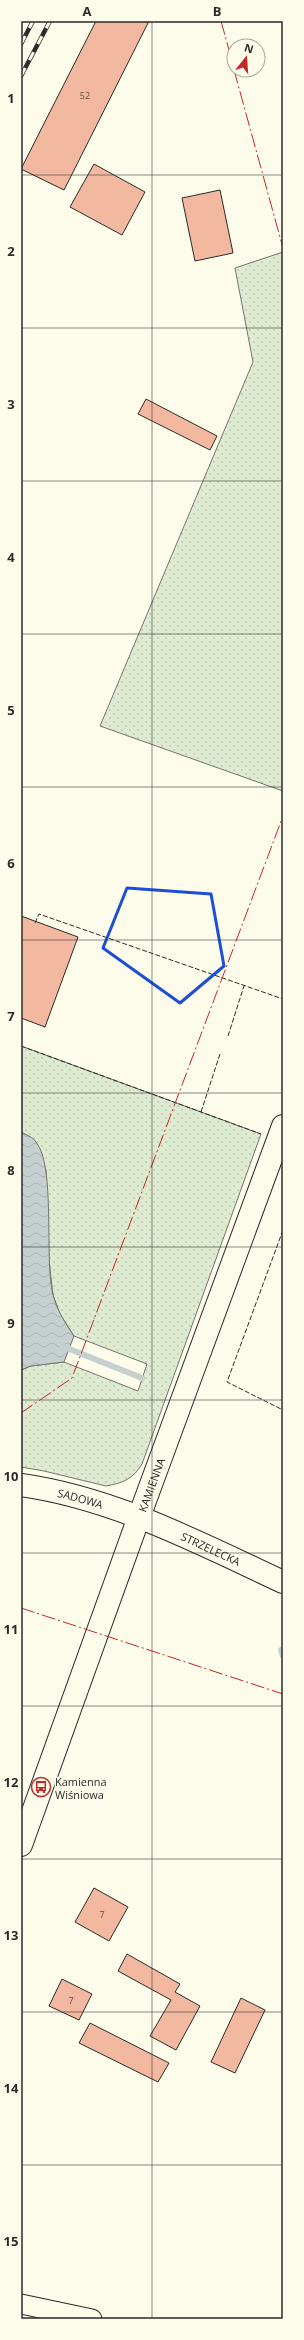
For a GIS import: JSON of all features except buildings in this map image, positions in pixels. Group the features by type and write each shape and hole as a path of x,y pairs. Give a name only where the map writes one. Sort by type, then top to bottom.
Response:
{"street":[{"name":"KAMIENNA","path":"21,1845 139,1517 283,1126"},
{"name":"SADOWA","path":"21,1485 70,1494 139,1517"},
{"name":"STRZELECKA","path":"139,1517 283,1582"},
{"path":"21,2304 92,2319"}],"highlighted area":[{"path":"127,888 211,894 224,966 180,1003 103,948"}],"green space":[{"path":"283,252 283,791 100,726 253,362 235,268"},
{"path":"21,1046 261,1134 142,1464 139,1469 127,1480 112,1485 106,1486 21,1467 21,1370 31,1366 64,1362 138,1391 147,1364 74,1336 60,1314 53,1295 48,1252 46,1170 28,1136 21,1132"}],"water":[{"path":"21,1132 35,1140 42,1154 46,1171 48,1191 49,1259 53,1295 67,1326 74,1336 64,1362 31,1366 21,1370"}],"waterway":[{"path":"62,1346 142,1378"},
{"path":"281,1650 283,1656"}],"railway":[{"path":"21,44 33,21"},
{"path":"21,76 50,21"}],"fence":[{"path":"35,923 39,914 283,999"},
{"path":"228,1036 244,986"},
{"path":"21,1046 261,1134"},
{"path":"201,1112 220,1054"},
{"path":"283,1230 227,1382 283,1410"}],"power":[{"path":"221,21 226,39"},
{"path":"236,78 283,248"},
{"path":"21,1413 72,1378 283,816"},
{"path":"21,1608 283,1694"}],"place":[{"name":"Kamienna Wiśniowa","path":"41,1787"}]}
